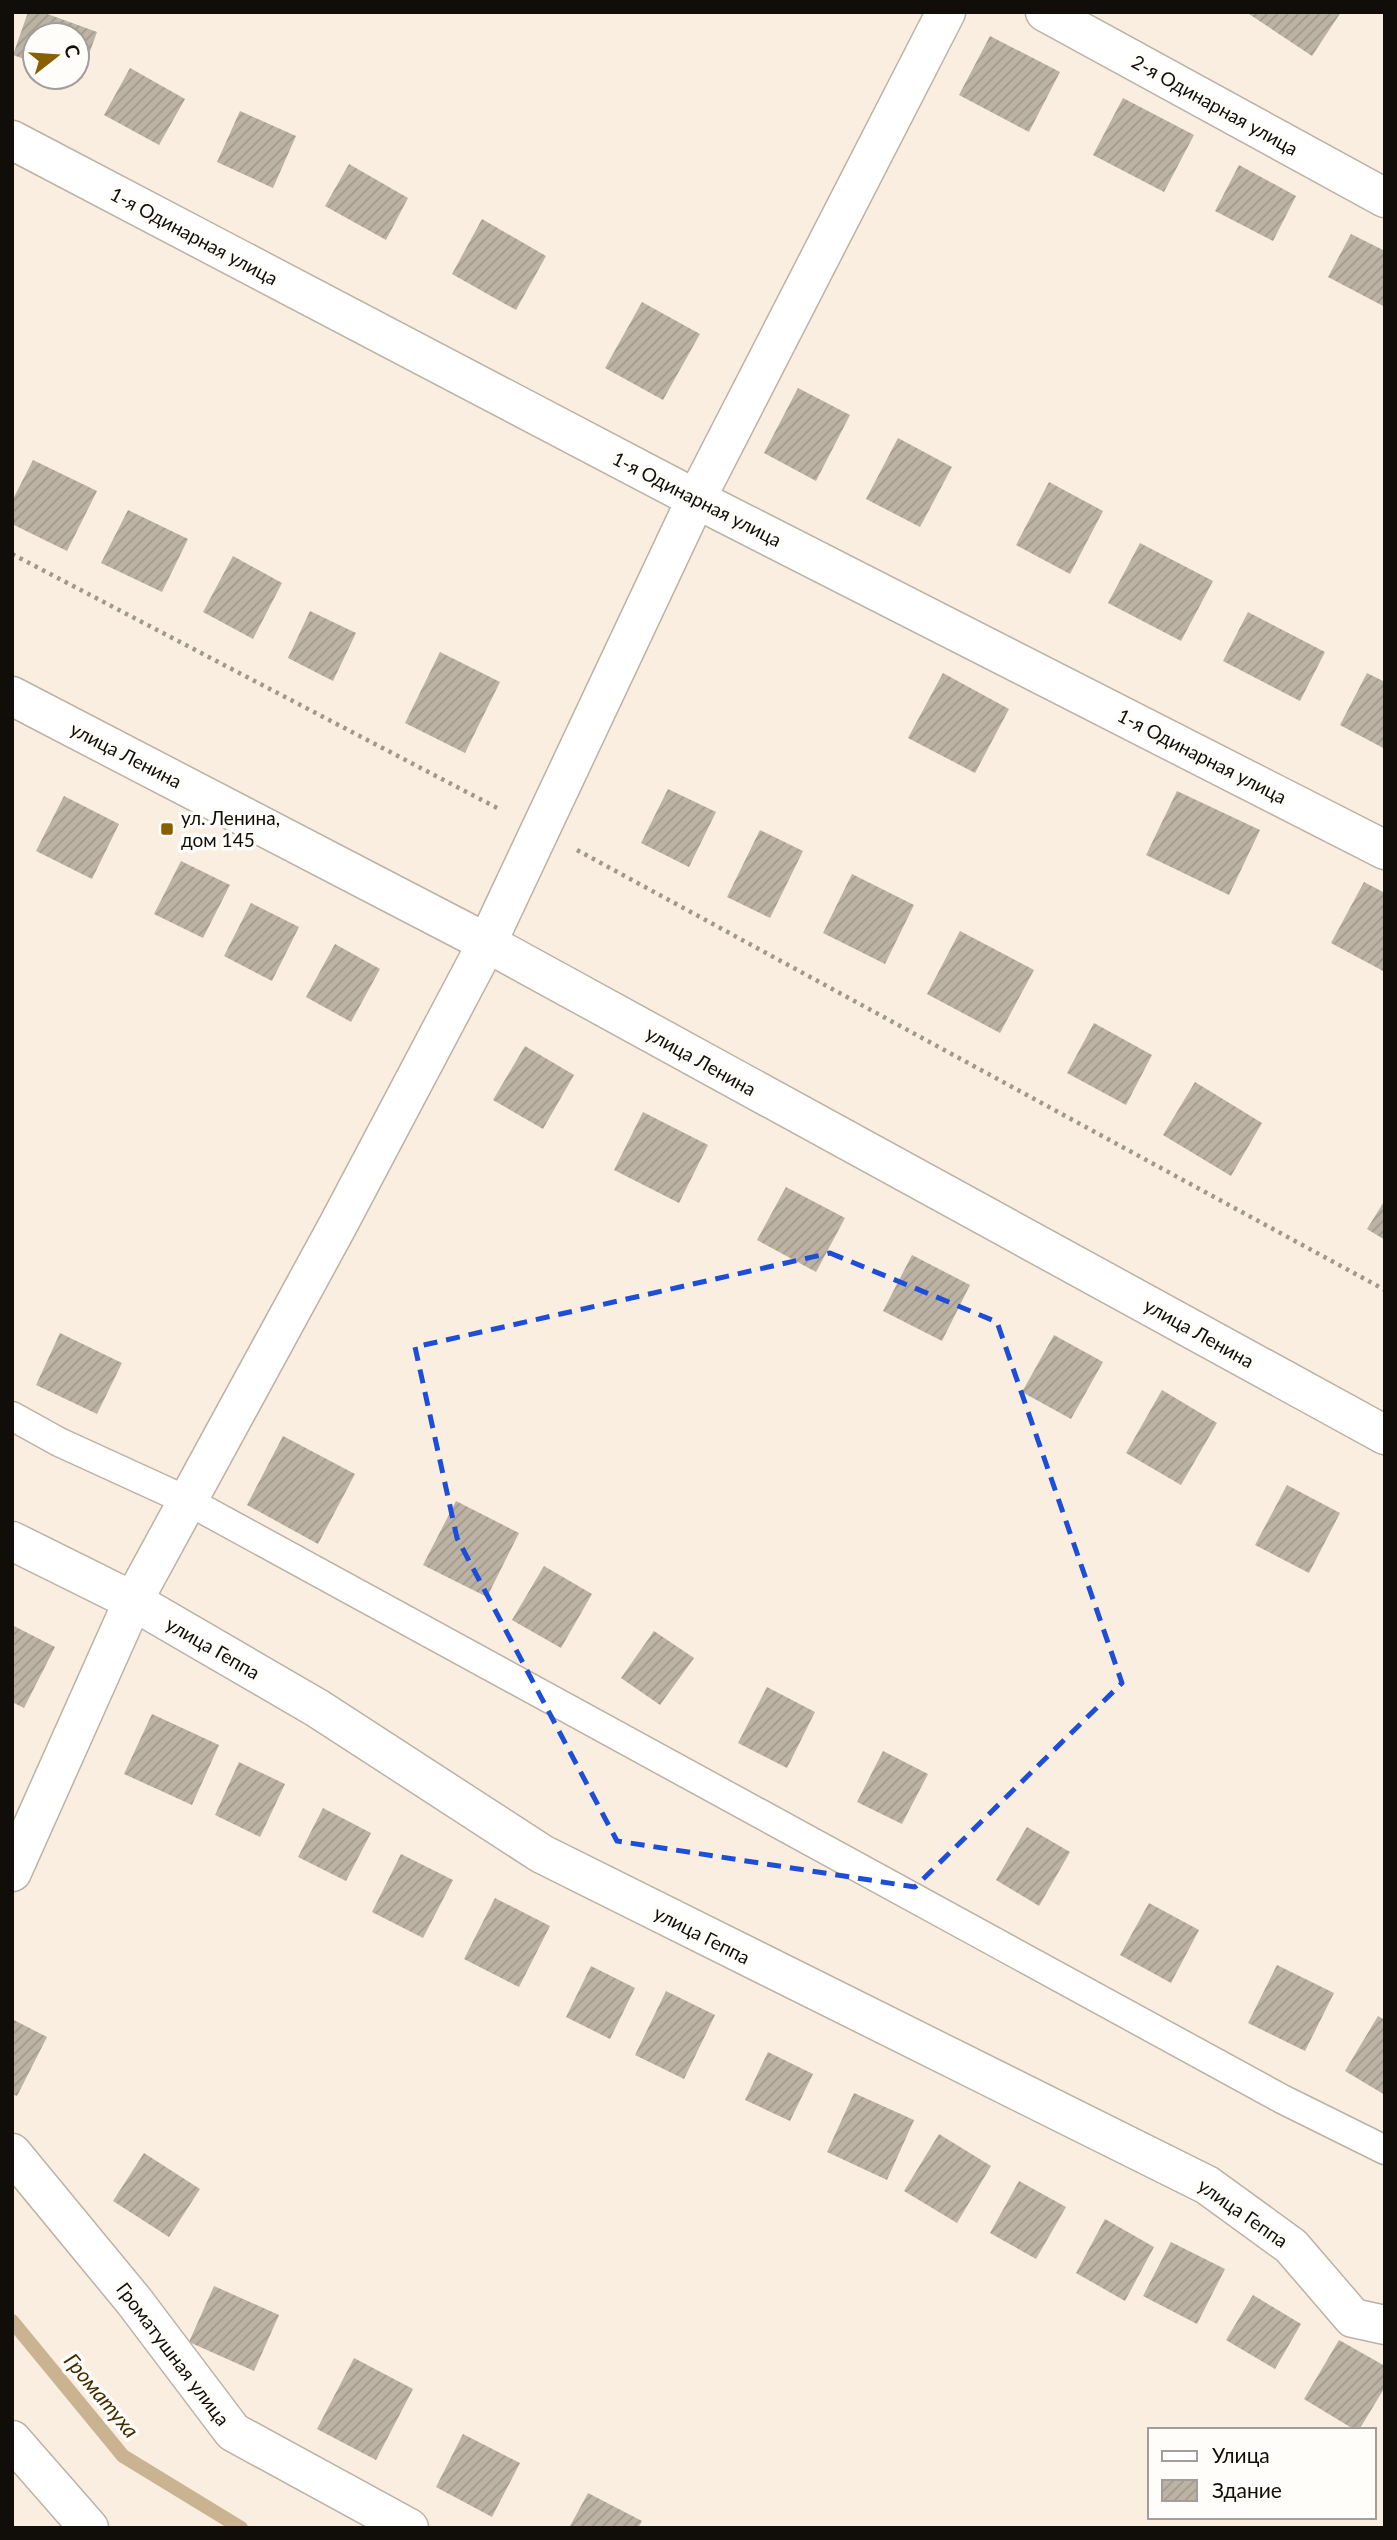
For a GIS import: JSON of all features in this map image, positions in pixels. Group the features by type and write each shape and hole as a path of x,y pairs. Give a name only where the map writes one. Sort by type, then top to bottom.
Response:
{"street":[{"path":"12,1872 133,1601 487,943 696,499 946,12"},
{"name":"2-я Одинарная улица","path":"1045,12 1385,198"},
{"name":"1-я Одинарная улица","path":"12,140 696,499 1385,850"},
{"name":"улица Ленина","path":"12,696 487,943 1385,1435"},
{"name":"улица Геппа","path":"12,1541 133,1601 317,1708 542,1854 1207,2185 1291,2246 1353,2318 1385,2325"},
{"name":"Громатушная улица","path":"12,2153 134,2301 233,2432 409,2528"},
{"path":"12,2440 89,2528"}],"lane":[{"path":"12,1416 59,1442 188,1501 1282,2099 1385,2150"}],"path":[{"path":"12,554 541,830 1385,1290"}],"highlighted area":[{"path":"830,1253 997,1322 1122,1683 915,1887 617,1841 457,1538 415,1347"}],"building":[{"path":"28,12 42,12 67,21 25,21"},
{"path":"1246,12 1341,12 1312,56"},
{"path":"91,30 97,32 91,49"},
{"path":"21,32 21,58 13,55"},
{"path":"990,36 1060,72 1029,132 959,95"},
{"path":"130,68 185,99 159,145 104,115"},
{"path":"1123,98 1194,135 1164,192 1093,155"},
{"path":"240,111 296,136 273,188 217,162"},
{"path":"349,164 408,198 386,240 325,206"},
{"path":"1239,165 1296,196 1273,241 1215,211"},
{"path":"482,219 546,256 516,310 452,274"},
{"path":"1351,234 1385,251 1385,307 1328,277"},
{"path":"642,302 700,334 663,400 605,368"},
{"path":"798,388 850,415 816,481 764,453"},
{"path":"898,438 952,467 920,527 866,499"},
{"path":"33,460 97,491 67,551 12,524 12,501"},
{"path":"1049,482 1103,511 1070,574 1016,545"},
{"path":"128,510 188,539 162,592 101,563"},
{"path":"1140,543 1213,581 1181,641 1108,603"},
{"path":"233,556 282,583 253,639 203,612"},
{"path":"310,611 356,633 333,681 288,658"},
{"path":"1248,612 1325,652 1300,701 1223,661"},
{"path":"440,652 500,682 465,753 405,723"},
{"path":"943,673 1009,709 975,773 908,738"},
{"path":"1367,673 1385,682 1385,749 1340,725"},
{"path":"668,789 716,812 689,867 641,843"},
{"path":"1177,791 1260,830 1229,895 1146,855"},
{"path":"64,796 119,824 92,879 36,851"},
{"path":"760,830 803,851 770,918 727,897"},
{"path":"181,861 230,885 203,938 154,914"},
{"path":"852,874 914,905 885,964 823,933"},
{"path":"1364,882 1385,893 1385,972 1331,943"},
{"path":"251,903 299,927 272,981 224,956"},
{"path":"960,931 1034,970 1000,1033 927,994"},
{"path":"335,944 380,969 351,1022 306,997"},
{"path":"1094,1023 1152,1055 1126,1105 1067,1073"},
{"path":"525,1046 574,1075 543,1129 493,1100"},
{"path":"1195,1082 1262,1123 1231,1176 1163,1135"},
{"path":"643,1112 708,1145 679,1203 614,1170"},
{"path":"786,1187 845,1218 816,1272 757,1240"},
{"path":"1385,1200 1385,1240 1367,1229"},
{"path":"912,1255 970,1285 942,1341 883,1311"},
{"path":"60,1333 122,1363 97,1414 36,1385"},
{"path":"1054,1335 1103,1362 1071,1419 1022,1392"},
{"path":"1162,1390 1217,1423 1181,1485 1126,1453"},
{"path":"283,1436 355,1474 318,1544 247,1505"},
{"path":"1287,1485 1340,1513 1309,1573 1255,1545"},
{"path":"456,1501 519,1533 487,1597 423,1565"},
{"path":"544,1566 592,1594 561,1648 512,1620"},
{"path":"12,1625 55,1647 24,1708 12,1702"},
{"path":"654,1631 694,1658 660,1705 621,1678"},
{"path":"767,1687 815,1712 787,1768 738,1743"},
{"path":"152,1714 219,1745 192,1805 124,1774"},
{"path":"883,1751 928,1774 902,1824 857,1802"},
{"path":"239,1762 285,1784 260,1837 215,1815"},
{"path":"323,1808 371,1833 346,1881 298,1857"},
{"path":"1027,1827 1070,1852 1039,1906 996,1880"},
{"path":"401,1854 453,1880 423,1938 372,1912"},
{"path":"495,1898 550,1926 519,1987 464,1959"},
{"path":"1149,1903 1199,1930 1171,1983 1120,1955"},
{"path":"1277,1965 1334,1993 1305,2051 1248,2023"},
{"path":"591,1966 635,1988 610,2039 566,2017"},
{"path":"666,1991 715,2015 684,2079 635,2055"},
{"path":"1378,2016 1385,2020 1385,2095 1345,2071"},
{"path":"12,2019 47,2037 17,2096 12,2094"},
{"path":"768,2052 813,2074 790,2121 745,2100"},
{"path":"854,2093 914,2120 887,2180 827,2152"},
{"path":"939,2134 991,2166 957,2223 904,2191"},
{"path":"144,2153 200,2189 169,2237 113,2201"},
{"path":"1019,2181 1066,2207 1036,2259 990,2233"},
{"path":"1105,2219 1154,2247 1125,2301 1076,2273"},
{"path":"1171,2242 1225,2269 1197,2324 1143,2296"},
{"path":"214,2286 279,2315 254,2371 189,2342"},
{"path":"1253,2295 1301,2324 1275,2369 1226,2340"},
{"path":"1339,2340 1385,2366 1385,2387 1360,2428 1352,2428 1304,2399"},
{"path":"354,2358 413,2389 376,2460 317,2429"},
{"path":"463,2434 520,2463 492,2517 436,2487"},
{"path":"588,2493 642,2521 638,2528 569,2528"}],"waterway":[{"name":"Громатуха","path":"12,2321 123,2456 241,2528"}],"place":[{"name":"ул. Ленина, дом 145","path":"167,829"}]}
